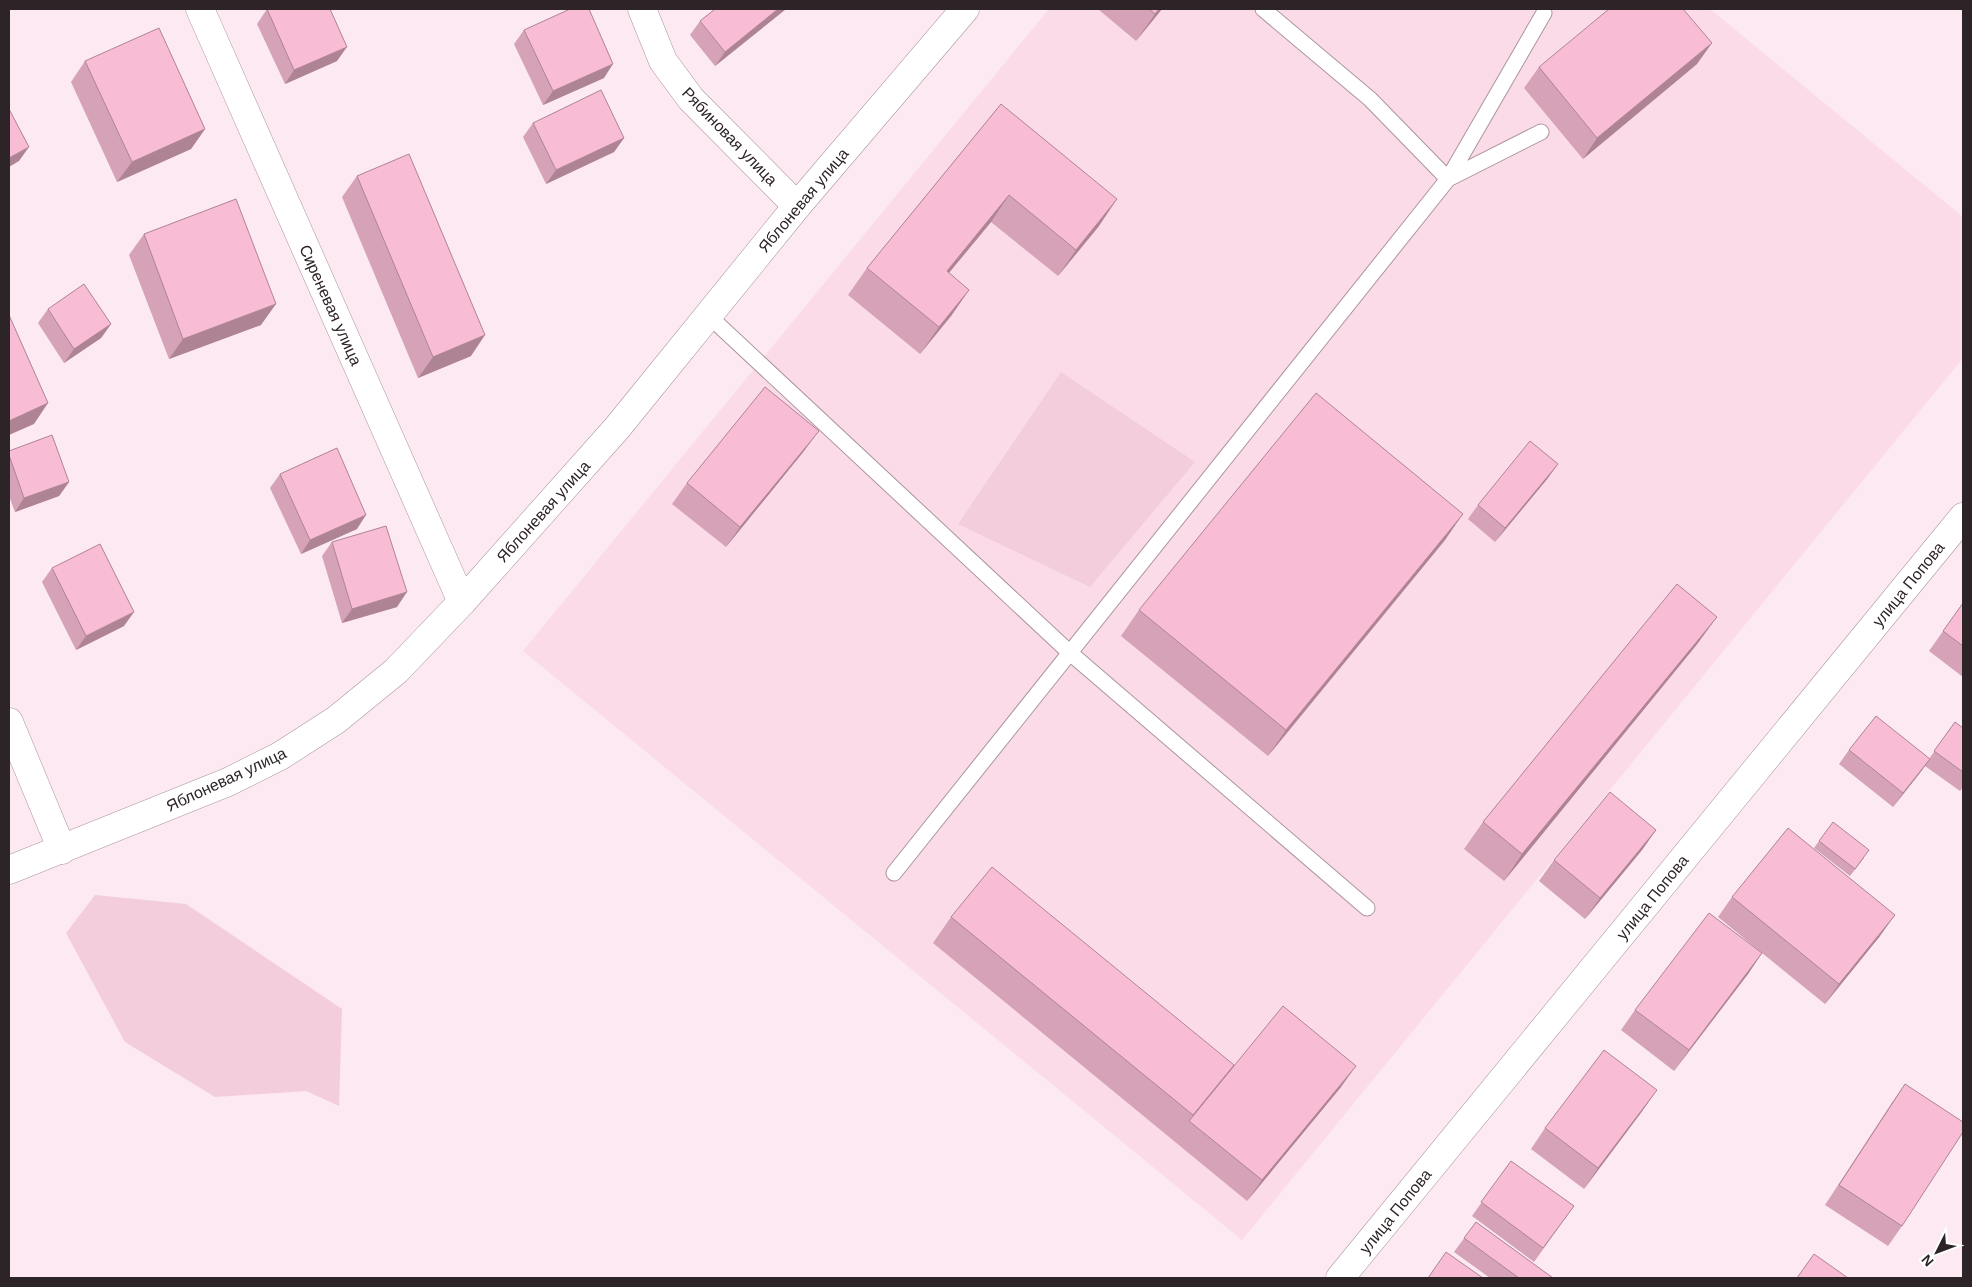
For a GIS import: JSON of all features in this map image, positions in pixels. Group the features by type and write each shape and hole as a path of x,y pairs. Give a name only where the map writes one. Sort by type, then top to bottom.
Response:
{"street":[{"name":"Сиреневая улица","path":"200,9 462,602"},
{"name":"Рябиновая улица","path":"642,9 663,62 691,99 797,206"},
{"name":"Яблоневая улица","path":"9,870 228,782 280,756 336,720 396,671 462,602 617,428 797,206 965,9"},
{"name":"улица Попова","path":"1340,1278 1963,516"},
{"path":"9,722 62,850"}],"lane":[{"path":"1263,9 1370,99 1448,179"},
{"path":"894,873 1448,179 1544,13"},
{"path":"1448,179 1541,132"},
{"path":"709,316 1069,652 1367,908"}],"shaded area":[{"path":"1049,9 1710,9 1963,217 1963,358 1242,1240 523,651"},
{"path":"1061,372 1195,462 1090,587 958,524"},
{"path":"95,895 186,904 342,1009 339,1106 306,1091 215,1097 125,1042 66,933"}],"building":[{"path":"267,9 330,9 347,47 294,70"},
{"path":"570,9 589,9 613,64 553,91 524,30"},
{"path":"715,9 778,9 725,52 700,21"},
{"path":"1149,9 1159,9 1155,14"},
{"path":"1609,9 1683,9 1712,43 1597,138 1539,67"},
{"path":"159,28 205,129 132,162 85,61"},
{"path":"601,90 624,138 556,170 533,123"},
{"path":"1001,104 1117,199 1076,250 1009,195 947,271 969,290 939,327 867,268"},
{"path":"9,109 29,147 9,158"},
{"path":"409,154 485,335 433,357 357,176"},
{"path":"236,199 276,304 183,339 144,234"},
{"path":"84,284 111,324 74,349 48,309"},
{"path":"9,315 48,403 9,421"},
{"path":"765,387 819,431 740,527 687,483"},
{"path":"1316,393 1463,514 1286,730 1139,610"},
{"path":"52,435 69,482 24,498 9,451"},
{"path":"1530,441 1558,464 1505,528 1478,505"},
{"path":"337,448 366,515 310,540 280,474"},
{"path":"386,526 407,592 352,609 332,542"},
{"path":"100,544 134,612 86,636 52,568"},
{"path":"1677,584 1717,617 1522,854 1483,822"},
{"path":"1963,603 1963,646 1943,631"},
{"path":"1876,716 1930,759 1903,793 1849,750"},
{"path":"1955,722 1963,728 1963,772 1934,751"},
{"path":"1610,792 1656,830 1600,898 1554,860"},
{"path":"1833,822 1869,850 1855,869 1819,841"},
{"path":"1788,828 1895,915 1839,984 1732,897"},
{"path":"992,867 1234,1065 1193,1115 951,917"},
{"path":"1709,913 1762,953 1689,1050 1635,1010"},
{"path":"1283,1006 1356,1066 1262,1180 1189,1121"},
{"path":"1604,1050 1657,1090 1598,1168 1545,1128"},
{"path":"1905,1084 1963,1122 1963,1132 1902,1226 1839,1185"},
{"path":"1511,1161 1574,1206 1543,1248 1481,1202"},
{"path":"1476,1222 1553,1278 1519,1278 1464,1238"},
{"path":"1446,1252 1483,1278 1428,1278"},
{"path":"1814,1254 1848,1278 1797,1278"}]}
